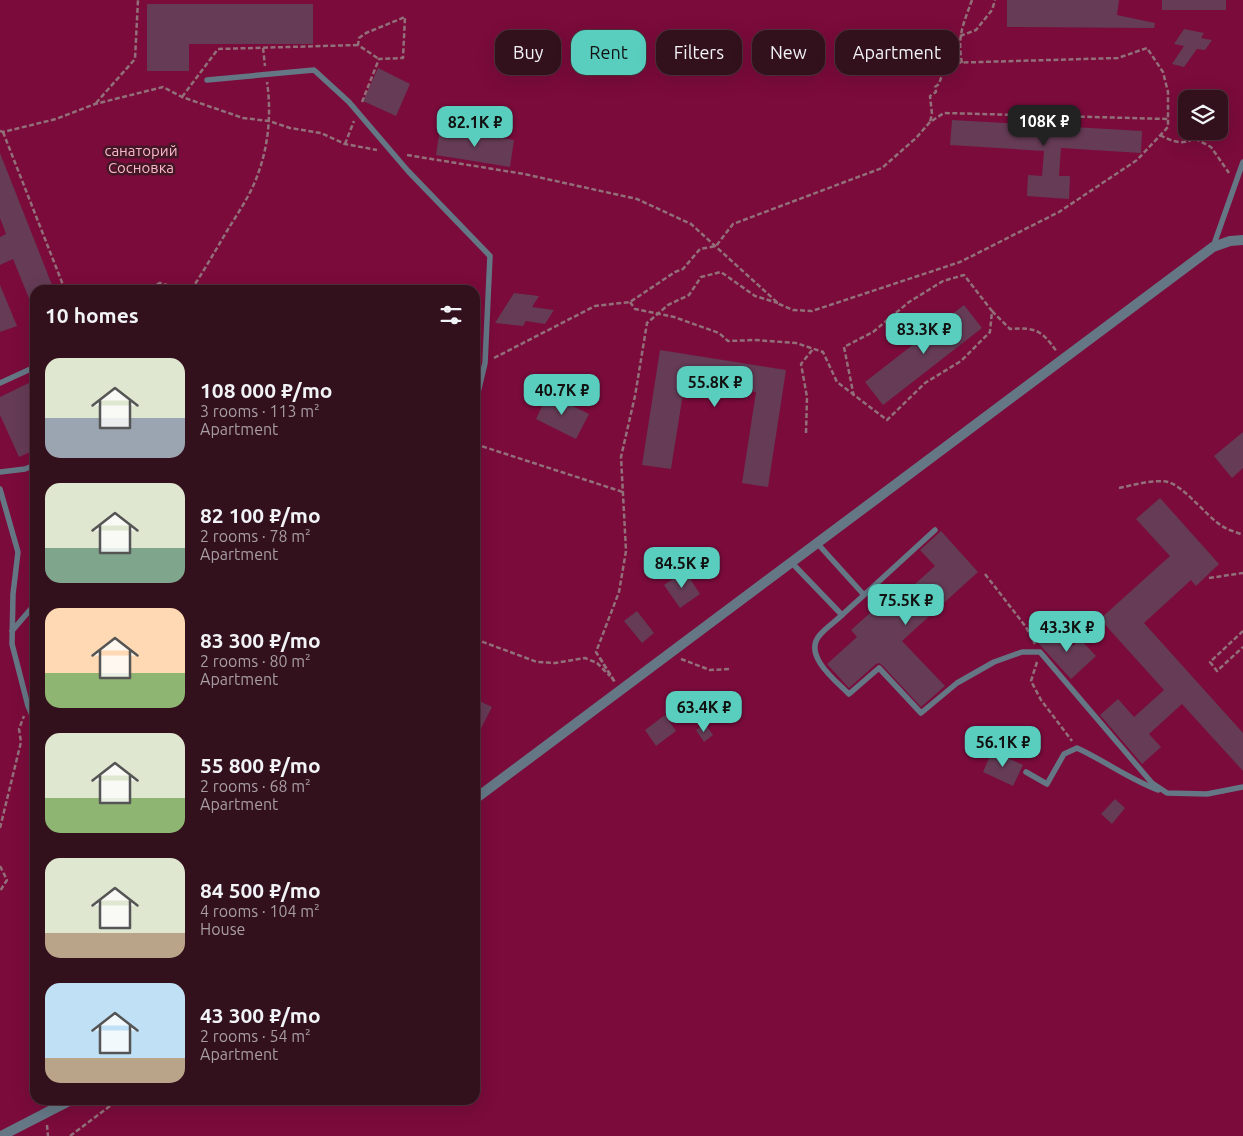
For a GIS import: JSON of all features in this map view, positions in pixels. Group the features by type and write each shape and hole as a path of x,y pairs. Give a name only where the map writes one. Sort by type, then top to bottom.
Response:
{"street":[{"path":"480,795 617,685 668,654 1212,247 1230,241 1243,240"},
{"path":"1,1136 61,1105"}],"lane":[{"path":"207,80 314,70 358,112 392,152 490,256 485,363 480,384"},
{"path":"1212,247 1243,162"},
{"path":"0,383 30,369"},
{"path":"0,472 30,467"},
{"path":"0,489 18,552 13,594 12,644 30,711"},
{"path":"935,530 817,637 814,646 820,665 849,694 879,668 922,713 957,683 994,662 1022,652 1040,652 1152,782 1167,793"},
{"path":"817,542 864,595"},
{"path":"791,562 842,615"},
{"path":"12,631 30,610"},
{"path":"1026,772 1047,784 1064,754 1077,748 1139,782 1167,793 1207,794 1243,787"}],"path":[{"path":"95,104 135,58 139,0"},
{"path":"962,63 959,47 960,36 972,0"},
{"path":"960,36 976,30 992,10 995,0"},
{"path":"182,97 218,49 358,45 379,59 403,58 405,17 366,33 359,38 358,45"},
{"path":"617,685 596,652 619,592 626,551 621,457 635,396 647,323 668,305 689,295 701,277 721,272 755,296 793,310 812,310 960,262 1059,212 1137,160 1168,127 1168,92 1163,72 1147,48 1118,58 946,63 939,84 935,87 936,92 930,96 932,114 930,122"},
{"path":"345,144 379,59"},
{"path":"63,285 2,132 56,119 95,104 163,87 182,97 243,118 269,121 290,128 321,133 345,144 524,174 638,199 692,224 779,304"},
{"path":"194,285 209,264 254,185 266,149 269,96"},
{"path":"485,363 595,306 630,302 675,272 683,269 700,249 716,246 733,224 882,168 911,143 930,122 944,113 1168,119"},
{"path":"1160,135 1173,142 1194,138 1211,147 1236,183"},
{"path":"854,397 844,347 873,332 909,302 943,281 964,275 992,311 1010,329 1028,327 1045,335 1063,359"},
{"path":"155,285 160,283 167,285"},
{"path":"630,302 635,309 674,316 719,333 728,341 755,340 796,343 822,352 837,382 854,397 887,420 925,383 961,361 990,332 992,311"},
{"path":"806,433 807,397 802,364 813,348"},
{"path":"480,446 623,492"},
{"path":"1119,488 1168,482 1179,487 1195,504 1222,526 1243,535"},
{"path":"1209,578 1243,572"},
{"path":"985,574 1026,627 1040,652 1031,681 1041,700 1077,748"},
{"path":"1243,631 1210,662 1216,671 1243,647"},
{"path":"480,641 537,662 555,663 585,658 597,663 617,685"},
{"path":"668,654 710,670 732,669"},
{"path":"600,658 617,685"},
{"path":"0,828 21,742 19,729 28,706"},
{"path":"0,866 7,880 0,891"},
{"path":"70,1136 111,1105"}],"green space":[{"name":"санаторий Сосновка","path":"0,0 1243,0 1243,1136 0,1136"}],"building":[{"path":"1007,0 1119,0 1117,15 1155,23 1154,28 1007,27"},
{"path":"1162,0 1226,0 1226,10 1162,10"},
{"path":"147,4 313,4 313,44 189,44 189,71 147,71"},
{"path":"1184,29 1204,33 1201,38 1212,40 1205,50 1197,49 1184,67 1172,64 1184,46 1174,44"},
{"path":"378,68 410,84 396,116 363,101"},
{"path":"952,120 1142,131 1141,153 1061,148 1059,176 1070,176 1069,199 1027,196 1028,175 1042,176 1044,151 950,145"},
{"path":"440,128 514,140 510,167 436,155"},
{"path":"0,153 52,285 30,285 30,301 13,259 0,265 0,237 6,234 0,218"},
{"path":"0,285 17,326 0,332"},
{"path":"514,293 539,296 532,307 554,310 545,324 526,321 523,326 495,323"},
{"path":"964,305 982,328 883,405 865,382"},
{"path":"660,350 786,370 768,487 742,483 756,392 685,381 671,469 642,465"},
{"path":"30,382 30,452 19,457 0,415 0,397"},
{"path":"548,394 589,414 576,439 536,419"},
{"path":"1243,432 1243,468 1232,478 1214,456"},
{"path":"1160,498 1219,564 1196,586 1191,580 1144,623 1243,733 1243,771 1182,704 1149,734 1161,747 1142,764 1100,715 1118,699 1134,717 1164,690 1100,619 1170,556 1136,519"},
{"path":"941,531 978,572 902,641 945,686 921,707 879,663 849,688 827,664 857,637 851,630 879,605 885,611 935,566 920,550"},
{"path":"685,571 700,594 680,608 664,585"},
{"path":"637,611 654,633 642,643 624,621"},
{"path":"1057,628 1073,646 1080,639 1096,656 1071,679 1039,644"},
{"path":"480,701 492,707 480,730"},
{"path":"665,715 676,731 656,746 645,730"},
{"path":"705,724 713,735 704,742 696,730"},
{"path":"992,751 1023,765 1013,786 983,772"},
{"path":"1115,799 1125,808 1112,824 1101,814"}]}
